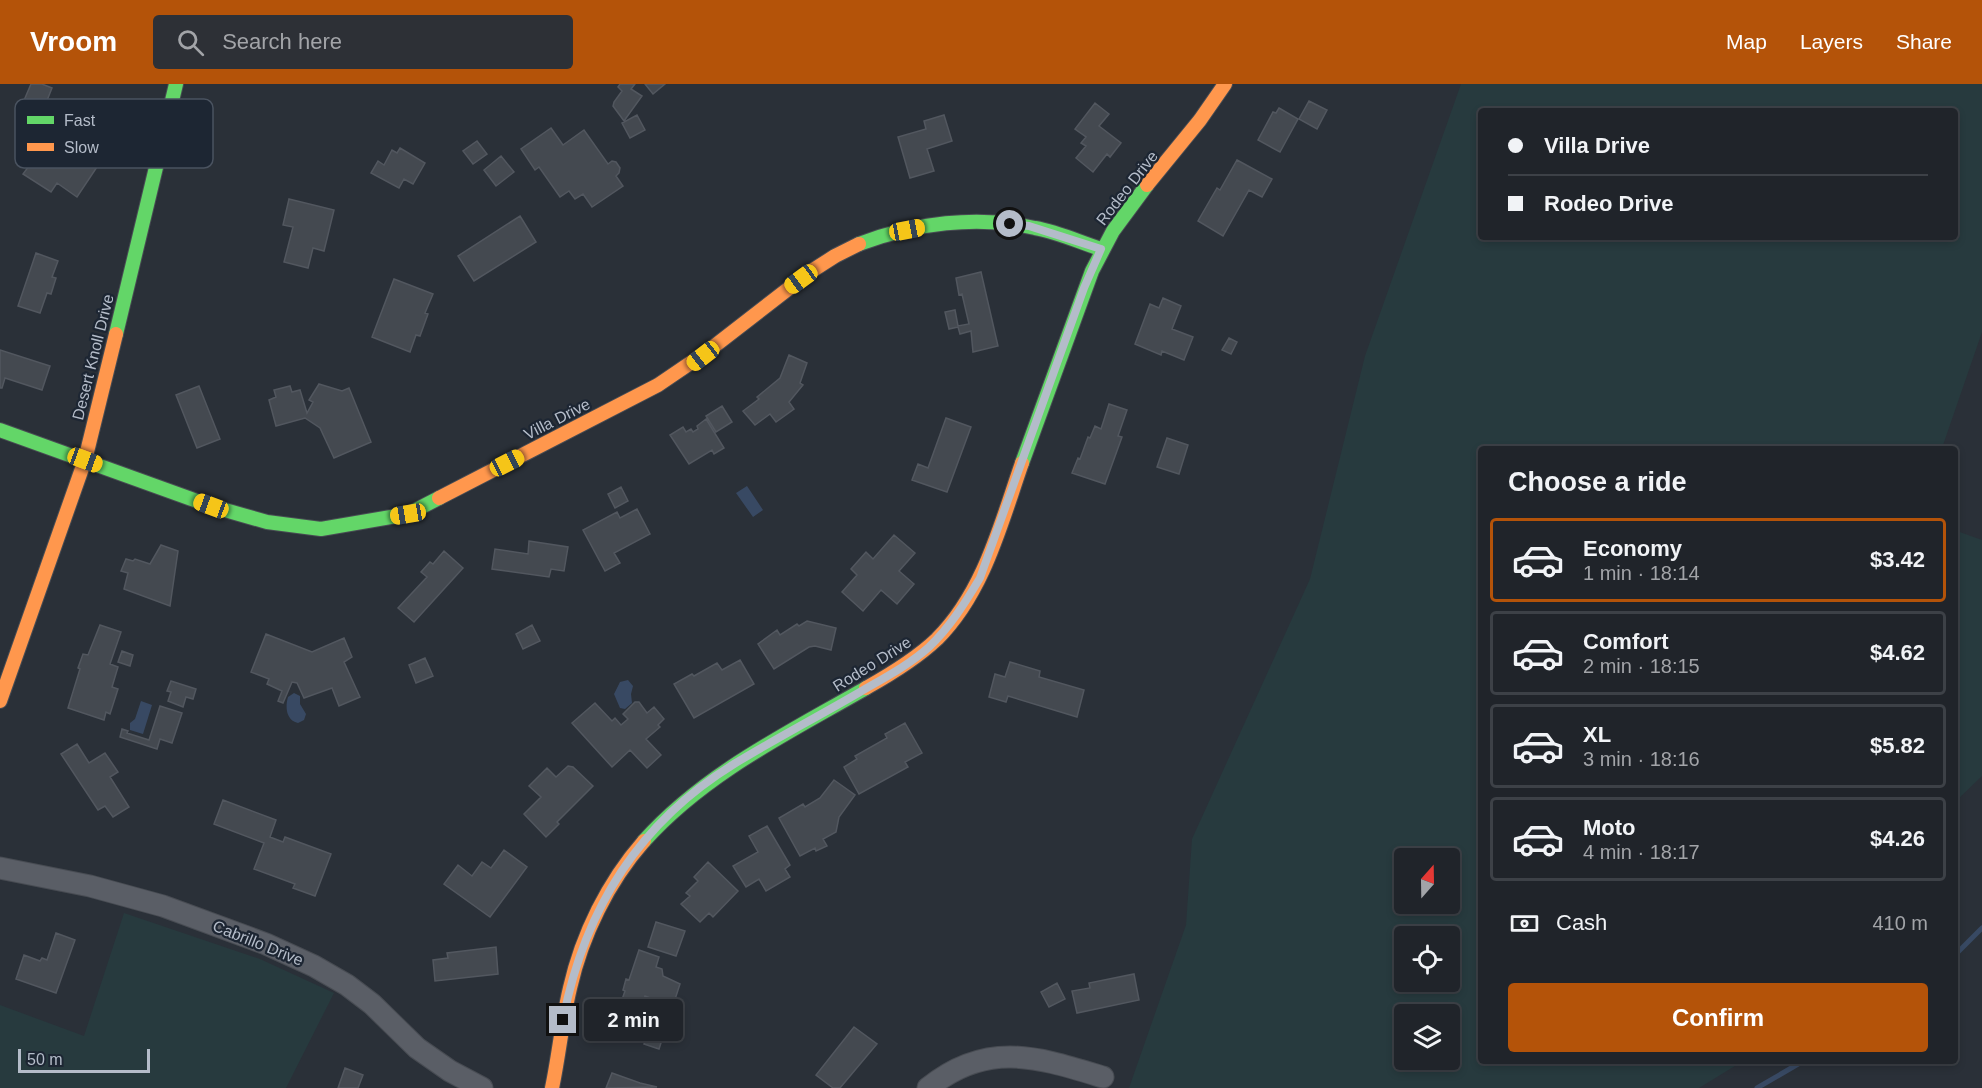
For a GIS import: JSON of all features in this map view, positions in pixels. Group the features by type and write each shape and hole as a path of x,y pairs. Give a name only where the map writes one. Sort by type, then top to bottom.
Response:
{"street":[{"name":"Desert Knoll Drive","path":"172,99 176,84"},
{"name":"Rodeo Drive","path":"552,1088 569,987 581,950 612,884 639,847 669,813 705,783 897,670 928,647 956,616 980,578 991,551 1084,288 1101,249 1119,222 1192,131 1225,84"},
{"name":"Desert Knoll Drive","path":"0,701 85,460 156,168"},
{"name":"Villa Drive","path":"0,430 211,506 267,522 321,529 408,514 686,369 814,269 851,247 888,234 944,223 992,222 1029,226 1101,249"},
{"name":"Cabrillo Drive","path":"0,868 124,894 163,906 314,966 347,985 372,1004 417,1048 450,1071 482,1088"},
{"path":"928,1088 952,1071 976,1060 1010,1057 1042,1059 1103,1077"}],"green space":[{"path":"1461,84 1982,84 1982,332 1943,446 1478,446 1478,1064 1738,1064 1699,1088 1129,1088 1186,925 1192,839 1310,579 1365,356"},
{"path":"1958,531 1982,540 1982,776 1958,799"},
{"path":"124,913 260,959 334,993 286,1088 0,1088 0,1005 84,1036"}],"water":[{"path":"747,486 763,510 753,517 736,493"},
{"path":"628,680 633,686 632,703 625,709 620,708 614,694 620,682"},
{"path":"294,693 300,696 300,704 306,714 304,720 298,723 291,719 287,709 288,697"},
{"path":"141,701 152,705 143,734 130,730 130,723 135,719"}],"building":[{"path":"31,84 42,84 52,88 48,99 25,99"},
{"path":"620,84 635,84 631,89 642,96 624,121 613,106 622,91 618,87"},
{"path":"645,84 665,84 653,94"},
{"path":"1309,101 1327,110 1317,129 1299,119"},
{"path":"1095,103 1109,114 1099,126 1121,143 1110,157 1107,154 1093,172 1076,158 1086,146 1081,143 1086,137 1075,129"},
{"path":"1279,108 1298,119 1280,152 1258,140 1273,112 1276,113"},
{"path":"637,115 645,130 630,138 622,123"},
{"path":"944,115 952,141 927,149 934,171 910,178 898,137 926,129 924,121"},
{"path":"551,128 563,145 584,130 608,164 612,161 616,162 620,168 616,176 623,186 592,207 583,194 575,199 569,191 560,197 539,167 535,170 521,149"},
{"path":"477,141 487,154 473,164 463,151"},
{"path":"400,148 425,163 413,184 404,179 399,188 371,173 378,161 384,165 392,150 397,153"},
{"path":"501,156 514,172 496,186 484,170"},
{"path":"1237,160 1272,179 1262,197 1249,190 1223,236 1198,221 1217,188 1220,190"},
{"path":"28,168 96,168 77,197 57,183 51,192 23,174"},
{"path":"289,199 334,210 324,251 313,248 308,268 284,262 293,227 283,225"},
{"path":"520,216 536,242 474,281 458,256"},
{"path":"36,253 58,261 52,277 56,278 51,294 47,293 40,313 18,306"},
{"path":"981,272 998,346 973,352 971,331 960,334 958,327 949,329 945,312 955,310 958,326 969,324 956,278"},
{"path":"394,279 433,294 425,313 428,314 420,336 416,335 410,352 372,337"},
{"path":"1163,298 1181,306 1172,329 1193,337 1184,360 1162,351 1161,355 1135,344 1150,304 1159,308"},
{"path":"1229,338 1237,342 1231,354 1222,350"},
{"path":"0,350 50,366 42,390 5,378 0,388"},
{"path":"789,355 807,363 800,383 803,385 789,402 794,409 776,422 770,414 755,425 743,411 780,378"},
{"path":"319,384 342,391 349,388 371,442 334,458 320,428 305,418 276,426 269,400 276,397 274,390 290,386 292,392 300,390 307,413 313,402 309,400"},
{"path":"199,386 220,439 197,448 176,395"},
{"path":"1109,404 1127,410 1118,436 1122,437 1105,484 1072,473 1095,426 1101,429"},
{"path":"722,406 732,422 716,432 706,416"},
{"path":"946,418 971,427 947,492 912,480 918,464 928,468"},
{"path":"706,419 724,448 714,454 712,450 689,464 670,435 683,427 686,432 691,429 693,432"},
{"path":"1167,438 1188,445 1179,474 1157,467"},
{"path":"621,487 628,501 615,508 608,494"},
{"path":"637,509 650,534 614,553 620,563 605,571 583,530 617,512 620,518"},
{"path":"894,535 915,553 899,571 914,584 897,604 881,590 863,611 842,592 857,575 851,569 866,552 873,559"},
{"path":"529,541 568,547 564,571 551,569 549,577 492,569 495,549 528,554"},
{"path":"161,545 178,551 170,606 124,589 128,573 121,571 126,559 133,561 135,559 150,564"},
{"path":"444,551 463,568 414,622 398,608 427,577 421,572 430,562 433,564"},
{"path":"807,621 836,628 831,650 815,646 809,647 774,669 758,644 777,630 780,635 797,624 799,626"},
{"path":"100,625 121,632 110,664 118,667 112,687 118,689 110,714 106,712 104,720 68,708 83,654 88,655"},
{"path":"532,625 540,641 523,649 516,634"},
{"path":"266,634 312,652 344,638 352,657 344,662 360,697 339,706 332,688 304,698 297,683 292,682 283,703 278,701 282,691 267,684 269,679 251,672"},
{"path":"122,651 133,655 130,666 118,662"},
{"path":"425,658 433,676 416,683 409,665"},
{"path":"740,660 754,684 694,718 674,684 717,663 722,670"},
{"path":"1010,662 1040,671 1039,677 1084,690 1077,717 1008,696 1006,702 989,697 995,674 1005,677"},
{"path":"171,681 196,689 193,699 186,697 183,707 168,701 171,692 167,691"},
{"path":"635,702 639,702 647,713 654,707 664,719 658,725 660,727 646,739 661,755 647,768 630,750 612,767 572,723 595,703 612,721 615,718 621,725 628,719 623,714"},
{"path":"160,706 182,713 172,743 160,739 157,749 120,737 122,729 128,731 127,733 149,740"},
{"path":"905,723 922,753 905,762 908,767 859,794 844,767 857,759 855,756 887,738 885,734"},
{"path":"77,744 89,763 105,753 118,772 110,777 129,807 113,817 105,806 98,810 61,754"},
{"path":"568,766 573,767 593,786 557,822 559,824 546,837 524,814 541,797 529,786 547,768 556,777"},
{"path":"834,780 855,795 839,817 836,832 823,839 827,846 816,851 815,848 800,856 779,818 803,804 805,807 820,798"},
{"path":"223,800 276,820 270,837 283,842 285,837 331,854 315,896 293,888 295,884 254,869 264,843 214,824"},
{"path":"767,826 790,865 785,869 790,877 766,891 759,879 746,887 733,866 758,852 749,836"},
{"path":"504,850 527,867 490,917 444,884 458,865 472,876 482,862 491,868"},
{"path":"708,862 738,891 713,917 709,913 700,922 681,904 690,896 686,893 698,881 694,877"},
{"path":"656,922 685,931 676,956 648,947"},
{"path":"56,933 75,940 56,993 16,979 24,955 40,961 42,958 47,960"},
{"path":"496,947 498,974 435,981 433,960 448,958 447,953"},
{"path":"639,950 659,957 656,967 662,969 663,976 680,984 659,1049 644,1044 658,1001 645,996 639,1015 619,1008 625,991 623,990 626,979 629,980"},
{"path":"1134,974 1139,1000 1077,1013 1072,991 1090,988 1089,983"},
{"path":"1057,983 1065,999 1049,1007 1041,992"},
{"path":"854,1027 877,1044 840,1088 833,1088 816,1075"},
{"path":"345,1068 363,1075 358,1088 338,1088"},
{"path":"612,1073 640,1083 657,1087 606,1088"}],"waterway":[{"path":"1958,952 1982,928"},
{"path":"1757,1088 1798,1064"}],"traffic: fast":[{"path":"172,99 176,84"},
{"path":"116,334 156,168"},
{"path":"1022,463 1092,271 1113,231 1147,185"},
{"path":"859,244 924,226 991,222 1044,230 1101,249"},
{"path":"0,430 211,506 267,522 321,529 408,514 439,498"},
{"path":"644,841 693,795 720,775 778,738 866,688"}],"traffic: slow":[{"path":"1147,185 1200,120 1225,84"},
{"path":"439,498 658,385 708,351 810,272 859,244"},
{"path":"0,701 85,460 116,334"},
{"path":"866,688 921,653 937,639 967,600 989,556 1022,463"},
{"path":"552,1088 567,1000 575,968 589,929 619,874 644,841"}],"route":[{"path":"563,1020 569,987 597,912 612,884 639,847 669,813 705,783 736,763 897,670 928,647 956,616 980,578 1084,288 1101,249 1029,226 1010,224"}]}
